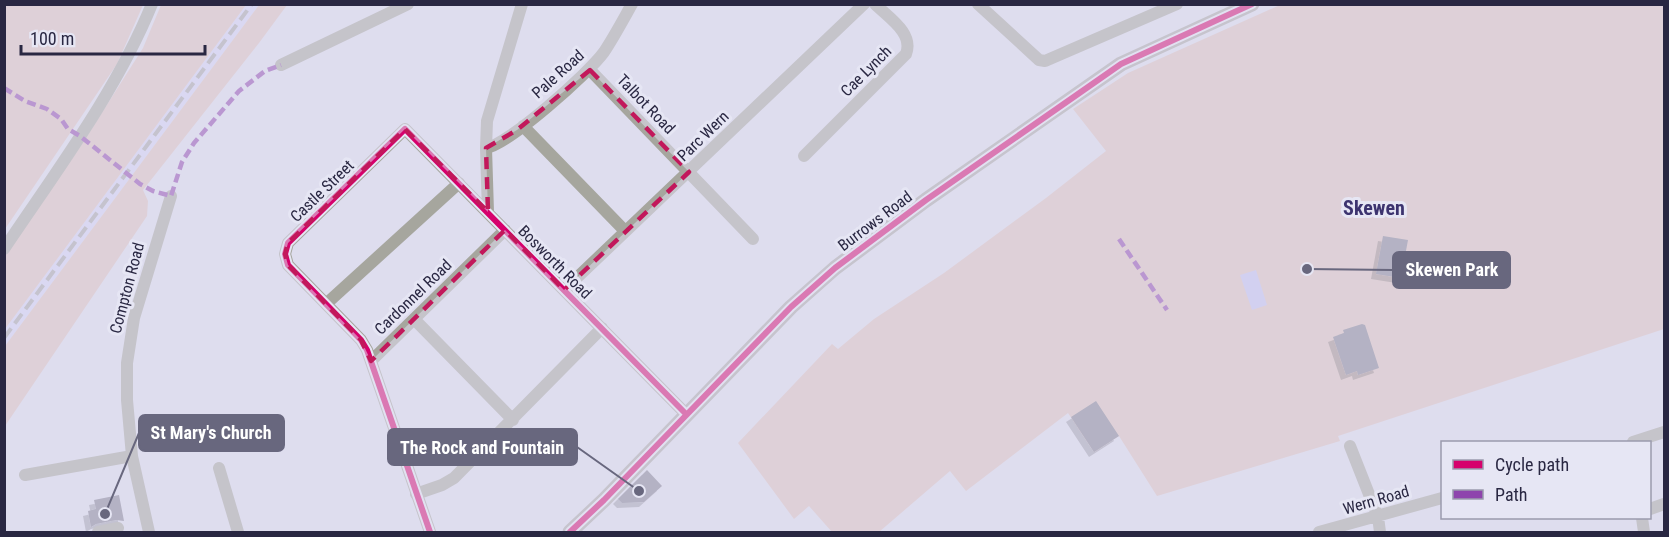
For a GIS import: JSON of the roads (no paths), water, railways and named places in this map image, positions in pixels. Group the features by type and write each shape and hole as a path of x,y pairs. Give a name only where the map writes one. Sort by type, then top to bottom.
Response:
{"main road":[{"name":"Burrows Road","path":"570,532 791,308 835,268 926,200 1121,64 1252,4"}],"street":[{"path":"4,249 118,75 152,4"},
{"path":"280,65 408,4"},
{"path":"488,212 487,121 522,4"},
{"name":"Pale Road","path":"486,148 492,147 523,126 590,70 604,52 632,4"},
{"name":"Parc Wern","path":"564,290 864,4"},
{"name":"Cae Lynch","path":"804,156 906,54 909,46 905,34 875,4"},
{"path":"978,4 1039,60 1045,61 1177,4"},
{"name":"Talbot Road","path":"590,70 753,239"},
{"path":"523,126 625,231"},
{"name":"Bosworth Road","path":"405,129 686,414"},
{"name":"Castle Street","path":"370,361 368,350 361,340 288,265 285,254 288,243 405,129"},
{"path":"326,304 459,183"},
{"name":"Compton Road","path":"148,532 132,456 127,400 129,341 171,196"},
{"name":"Cardonnel Road","path":"370,361 505,230"},
{"path":"414,319 513,420"},
{"path":"416,494 442,485 454,477 602,328"},
{"path":"370,361 430,532"},
{"path":"1636,441 1665,432"},
{"path":"1350,446 1378,517 1380,532"},
{"path":"25,475 132,456"},
{"path":"219,468 238,532"},
{"name":"Wern Road","path":"1319,532 1441,499"},
{"path":"98,532 118,528"}],"railway":[{"path":"4,338 252,4"}],"place":[{"name":"Skewen Park","path":"1307,269"},
{"name":"The Rock and Fountain","path":"639,491"},
{"name":"St Mary's Church","path":"105,514"}],"district":[{"name":"Skewen","path":"1374,208"}]}
